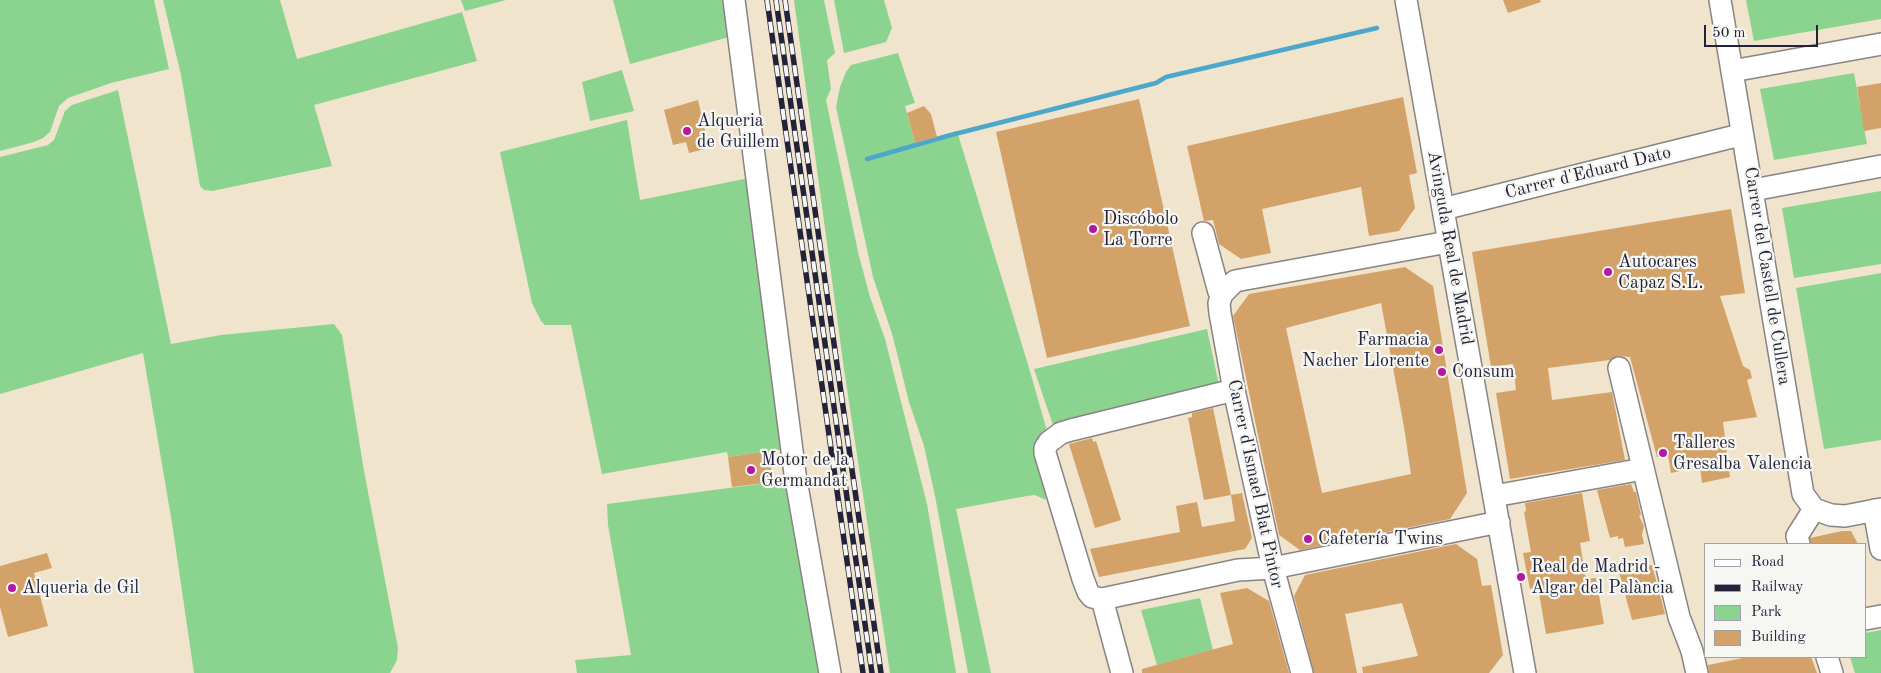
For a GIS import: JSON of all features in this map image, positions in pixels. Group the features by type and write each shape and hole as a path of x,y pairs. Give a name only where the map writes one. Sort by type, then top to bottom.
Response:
{"street":[{"path":"734,0 795,474 830,673"},
{"name":"Avinguda Real de Madrid","path":"1406,0 1525,673"},
{"name":"Carrer del Castell de Cullera","path":"1720,0 1803,494 1814,509"},
{"path":"1732,71 1881,44"},
{"name":"Carrer d'Eduard Dato","path":"1443,208 1732,137"},
{"path":"1753,190 1881,166"},
{"name":"Carrer d'Ismael Blat Pintor","path":"1203,233 1219,292 1222,294 1219,303 1220,313 1234,390 1273,568 1302,673"},
{"path":"1222,294 1235,281 1247,278 1448,242"},
{"path":"1618,368 1680,617 1698,650 1697,673"},
{"path":"1234,390 1071,430 1054,437 1045,448 1088,592 1092,597 1102,599 1238,570 1273,568 1499,522"},
{"path":"1494,496 1644,469"},
{"path":"1799,543 1798,536 1814,509 1831,515 1845,516 1877,510 1881,549"},
{"path":"1102,599 1122,673"},
{"path":"1866,618 1881,616"},
{"path":"1827,658 1832,673"}],"green space":[{"path":"0,0 154,0 169,69 111,83 68,98 59,106 50,132 43,138 0,151"},
{"path":"163,0 280,0 297,59 462,12 477,61 314,105 332,166 212,191 204,190 200,186 181,75"},
{"path":"461,0 506,0 465,11"},
{"path":"613,0 727,0 733,36 630,64"},
{"path":"794,0 824,0 835,53 827,60 831,89 826,100 859,256 870,297 885,339 927,504 956,673 890,673 844,369"},
{"path":"834,0 884,0 892,28 886,42 844,53"},
{"path":"1746,0 1881,0 1881,19 1754,41"},
{"path":"898,53 915,103 905,106 915,143 957,131 1049,438 1041,450 1046,500 1035,495 956,509 991,673 968,673 924,446 909,402 893,337 873,277 836,107 840,87 851,65"},
{"path":"622,70 634,111 590,121 582,82"},
{"path":"1854,73 1867,144 1774,160 1760,89"},
{"path":"118,90 171,344 221,335 334,324 342,335 364,471 398,648 397,660 390,673 194,673 172,523 143,353 0,394 0,157 48,145 54,140 65,111 72,105"},
{"path":"627,120 640,200 749,178 785,449 728,457 727,452 602,474 571,325 545,325 532,303 500,152"},
{"path":"1881,191 1881,264 1794,278 1782,208"},
{"path":"1881,273 1881,440 1824,449 1796,288"},
{"path":"1207,329 1219,385 1054,428 1034,369"},
{"path":"790,480 823,673 577,673 575,660 631,655 608,525 607,504"},
{"path":"1200,598 1213,650 1157,665 1141,610"},
{"path":"1881,630 1881,673 1855,673 1850,658 1866,658 1866,633"}],"building":[{"path":"1503,0 1540,0 1541,2 1508,13"},
{"path":"1881,83 1881,128 1864,131 1857,87"},
{"path":"1403,97 1417,173 1409,175 1415,208 1399,231 1369,236 1361,187 1262,209 1271,253 1241,259 1219,244 1213,220 1204,221 1187,146"},
{"name":"Discóbolo La Torre","path":"1139,99 1190,326 1047,358 996,132"},
{"name":"Alqueria de Guillem","path":"698,100 709,148 689,153 686,142 673,145 664,110"},
{"path":"924,106 931,114 937,137 915,143 907,113"},
{"path":"1731,209 1745,293 1720,296 1743,366 1750,370 1752,378 1747,380 1757,417 1723,422 1730,477 1702,483 1700,467 1671,473 1668,455 1657,457 1630,357 1617,356 1610,360 1548,368 1552,400 1612,392 1625,460 1510,479 1496,393 1516,390 1513,364 1491,367 1472,252"},
{"path":"1405,267 1433,286 1467,493 1450,519 1300,550 1279,535 1233,316 1249,294","holes":["1381,303 1411,474 1322,493 1286,328"]},
{"path":"1213,408 1231,495 1204,500 1188,418 1192,417 1192,413"},
{"path":"1092,438 1093,442 1096,441 1121,520 1095,528 1069,444"},
{"name":"Motor de la Germandat","path":"769,451 773,482 732,487 728,457"},
{"path":"1631,484 1634,492 1636,492 1641,515 1639,516 1644,526 1642,535 1644,544 1625,547 1623,538 1618,539 1618,536 1610,538 1597,490"},
{"path":"1242,493 1252,538 1245,549 1099,577 1090,549 1180,532 1176,506 1197,502 1202,527 1235,521 1231,495"},
{"path":"1582,493 1590,541 1580,543 1586,579 1596,578 1604,624 1546,634 1538,587 1530,589 1523,553 1531,552 1524,512 1526,511 1525,503"},
{"path":"1842,531 1851,531 1857,543 1811,543 1810,538"},
{"path":"1456,544 1477,559 1482,586 1491,585 1503,655 1489,673 1363,673 1362,667 1418,656 1402,603 1345,614 1357,673 1314,673 1294,596 1305,575"},
{"path":"47,553 52,568 34,573 48,626 8,637 0,607 0,566"},
{"path":"1652,565 1665,614 1632,620 1619,572"},
{"path":"1247,588 1269,601 1289,673 1142,673 1142,669 1233,644 1220,593"},
{"path":"1743,658 1811,658 1817,673 1709,673 1708,665"}],"waterway":[{"path":"867,159 951,135 1156,83 1166,77 1377,28"}],"railway":[{"path":"767,0 863,673"},
{"path":"776,0 872,673"},
{"path":"785,0 881,673"}],"place":[{"name":"Alqueria de Guillem","path":"687,131"},
{"name":"Discóbolo La Torre","path":"1093,229"},
{"name":"Autocares Capaz S.L.","path":"1608,272"},
{"name":"Farmacia Nacher Llorente","path":"1439,350"},
{"name":"Consum","path":"1442,372"},
{"name":"Talleres Gresalba Valencia","path":"1663,453"},
{"name":"Motor de la Germandat","path":"751,470"},
{"name":"Cafetería Twins","path":"1308,539"},
{"name":"Real de Madrid - Algar del Palància","path":"1521,577"},
{"name":"Alqueria de Gil","path":"12,588"}]}
